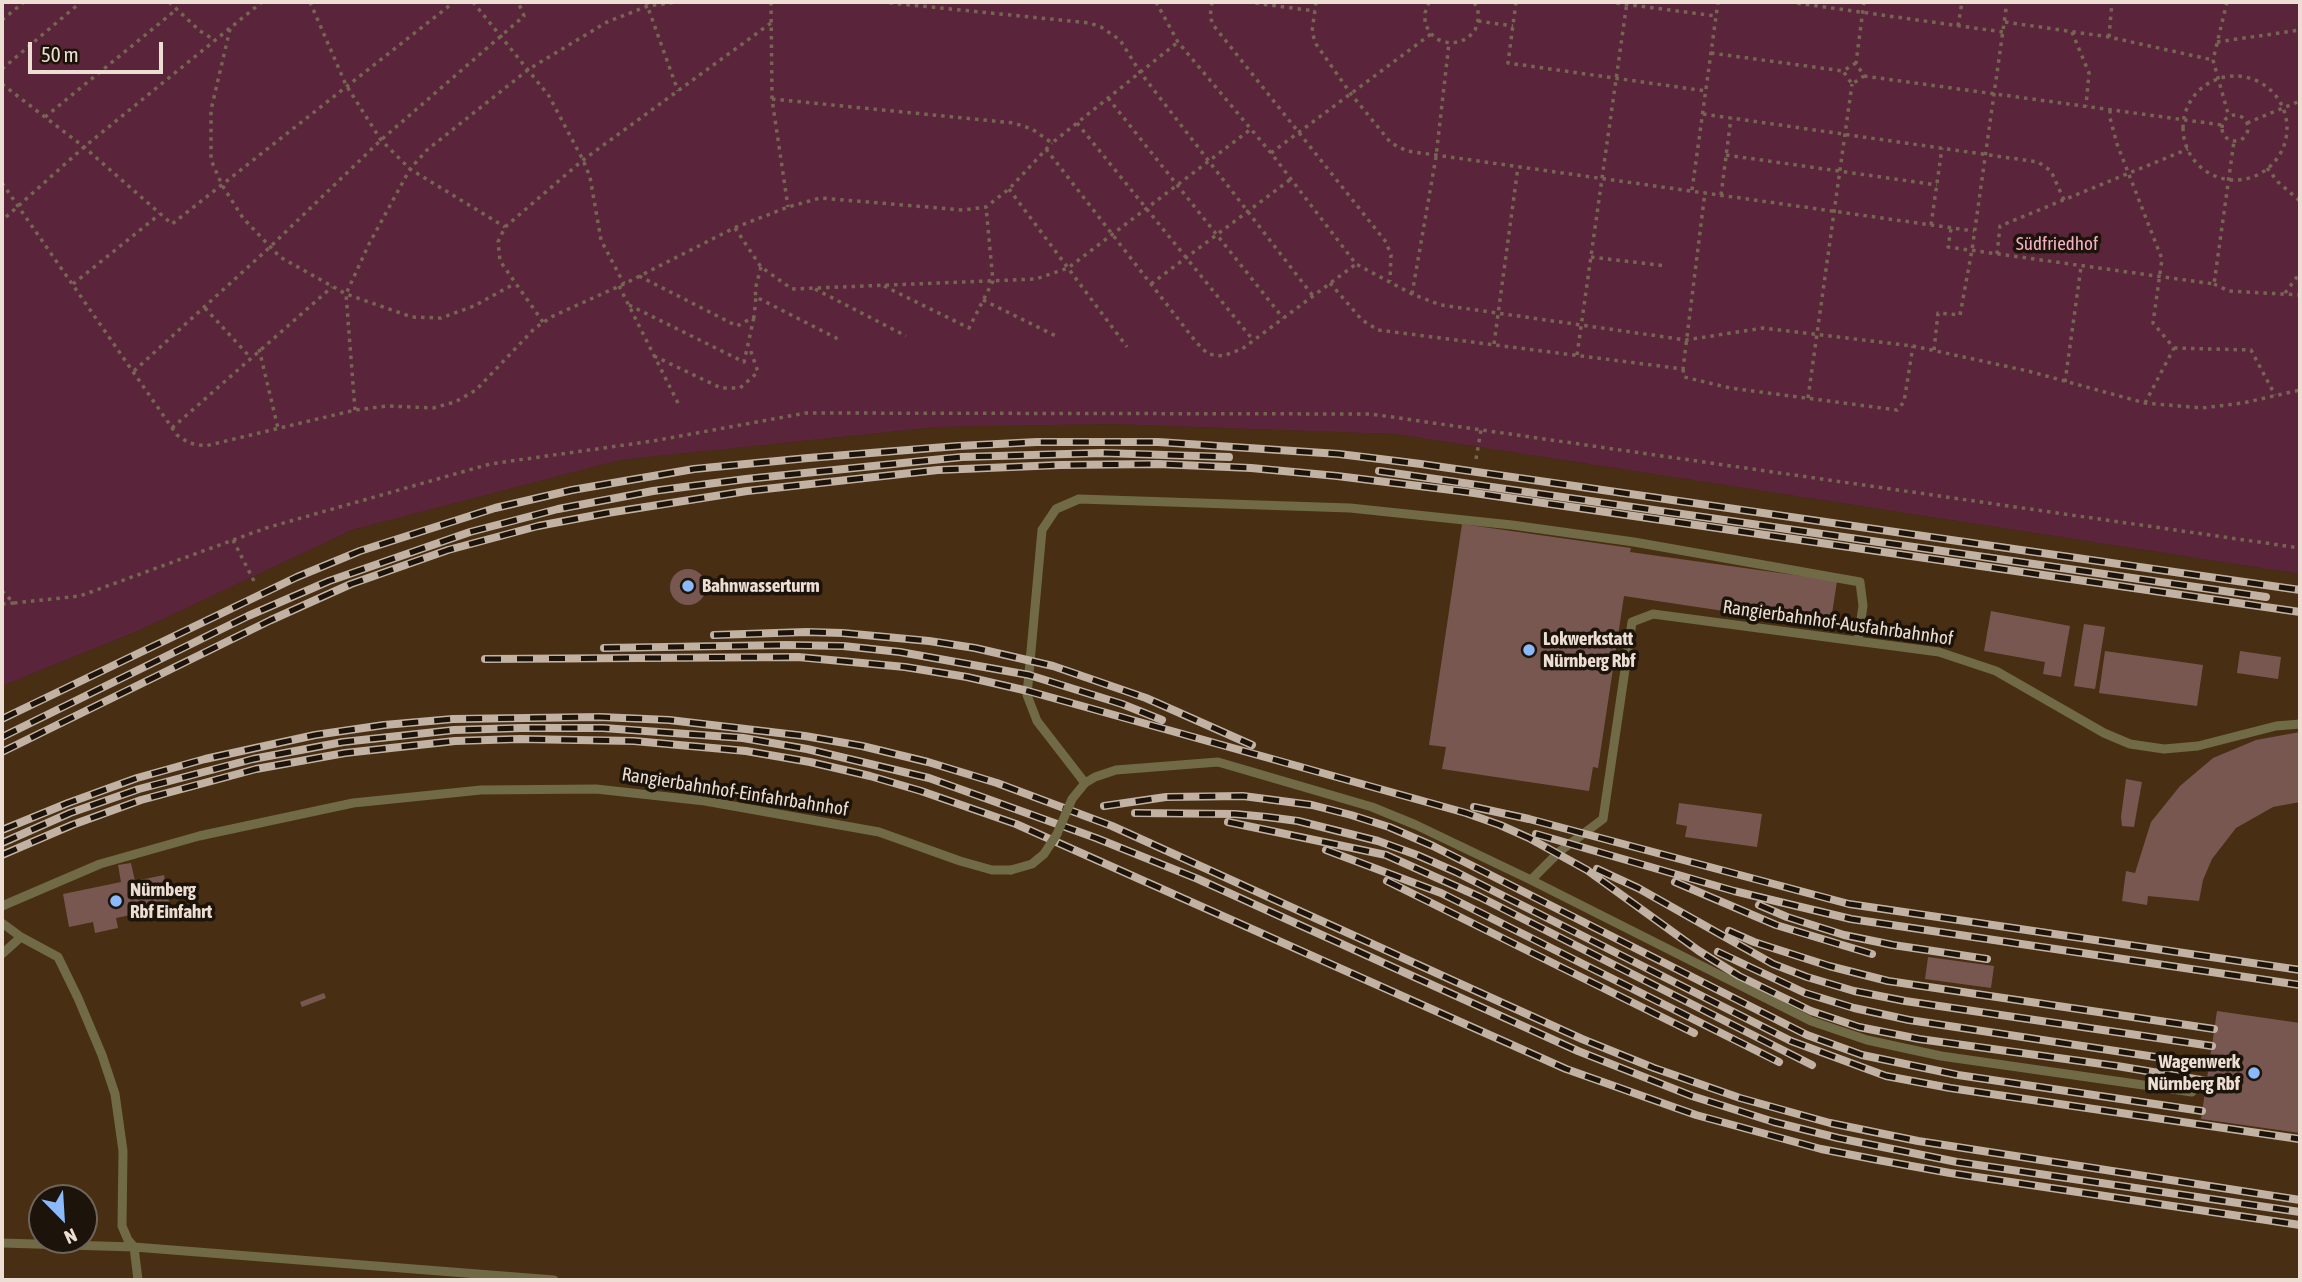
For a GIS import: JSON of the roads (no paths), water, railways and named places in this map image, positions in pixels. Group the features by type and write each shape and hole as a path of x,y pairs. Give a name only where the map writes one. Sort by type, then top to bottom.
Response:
{"lane":[{"path":"1858,640 1863,606 1860,582 1634,542 1512,525 1350,508 1079,499 1056,509 1042,530 1027,695 1037,721 1086,783 1116,770 1218,762 1372,807 1428,830 1811,1021 1867,1040 1941,1056 2192,1093"},
{"name":"Rangierbahnhof-Ausfahrbahnhof","path":"1531,880 1559,852 1603,820 1632,622 1653,614 1939,652 1996,671 2104,733 2130,744 2164,749 2198,746 2276,726 2300,724"},
{"name":"Rangierbahnhof-Einfahrbahnhof","path":"2,906 100,864 199,836 353,803 481,790 596,789 705,801 879,832 960,861 992,870 1011,870 1032,864 1044,854 1057,834 1072,799 1086,783"},
{"path":"2,923 21,937 58,957 102,1055 115,1096 123,1151 122,1226 134,1247 138,1280"},
{"path":"2,954 21,937"},
{"path":"2,1242 134,1247 554,1280"}],"railway":[{"path":"2,719 297,577 360,551 495,508 572,490 694,469 958,446 1037,442 1158,442 1339,454 2300,590"},
{"path":"2,737 248,616 329,581 470,532 558,509 653,491 746,479 962,457 1102,453 1229,457"},
{"path":"2,752 271,620 351,584 448,550 538,526 607,513 747,491 938,470 1158,464 1251,468 1337,476 1460,491 2300,612"},
{"path":"1379,471 2266,597"},
{"path":"714,635 843,633 975,648 1053,666 1146,698 1252,745"},
{"path":"604,648 786,645 843,646 900,652 1029,675 1122,704 1162,720"},
{"path":"485,659 798,657 905,667 1028,691 1466,813 1500,825 1587,870 1699,951 1739,976 1811,1011 1859,1027 1919,1039 2207,1081"},
{"path":"2,830 137,778 205,759 315,735 384,725 453,719 600,717 669,720 805,736 928,762 997,783 1112,826 1582,1039 1740,1098 1830,1123 1918,1141 2300,1200"},
{"path":"2,843 70,813 139,789 253,759 343,742 454,730 521,728 603,728 743,738 807,749 929,778 1096,838 1198,879 1578,1051 1692,1096 1774,1122 1957,1162 2300,1212"},
{"path":"2,855 72,825 141,800 256,769 345,753 455,741 520,739 634,741 746,751 870,776 1016,824 1566,1069 1696,1115 1821,1149 1878,1160 2300,1225"},
{"path":"1104,806 1166,797 1243,796 1312,805 1351,815 1389,827 1433,846 1807,1035 1862,1055 1958,1075 2202,1111"},
{"path":"1474,807 1529,819 1849,904 2300,970"},
{"path":"1135,813 1267,817 1298,821 1378,841 1456,872 1791,1041 1886,1076 1950,1088 2299,1139"},
{"path":"1228,822 1386,855 1480,897 1812,1065"},
{"path":"1536,834 1734,891 1851,919 2300,985"},
{"path":"1326,850 1441,893 1779,1062"},
{"path":"1597,869 1638,888 1773,964 1854,991 1905,1001 2212,1046"},
{"path":"1387,881 1694,1033"},
{"path":"1675,882 1776,925 1872,954"},
{"path":"1759,905 1844,935 1987,959"},
{"path":"1729,931 1754,942 1829,966 1888,981 2214,1029"},
{"path":"1718,952 1805,993 1854,1008 1909,1020 2209,1065"}],"place":[{"name":"Bahnwasserturm","path":"688,586"},
{"name":"Lokwerkstatt Nürnberg Rbf","path":"1529,650"},
{"name":"Nürnberg Rbf Einfahrt","path":"116,901"},
{"name":"Wagenwerk Nürnberg Rbf","path":"2254,1073"}],"park label":[{"name":"Südfriedhof","path":"2057,244"}]}
